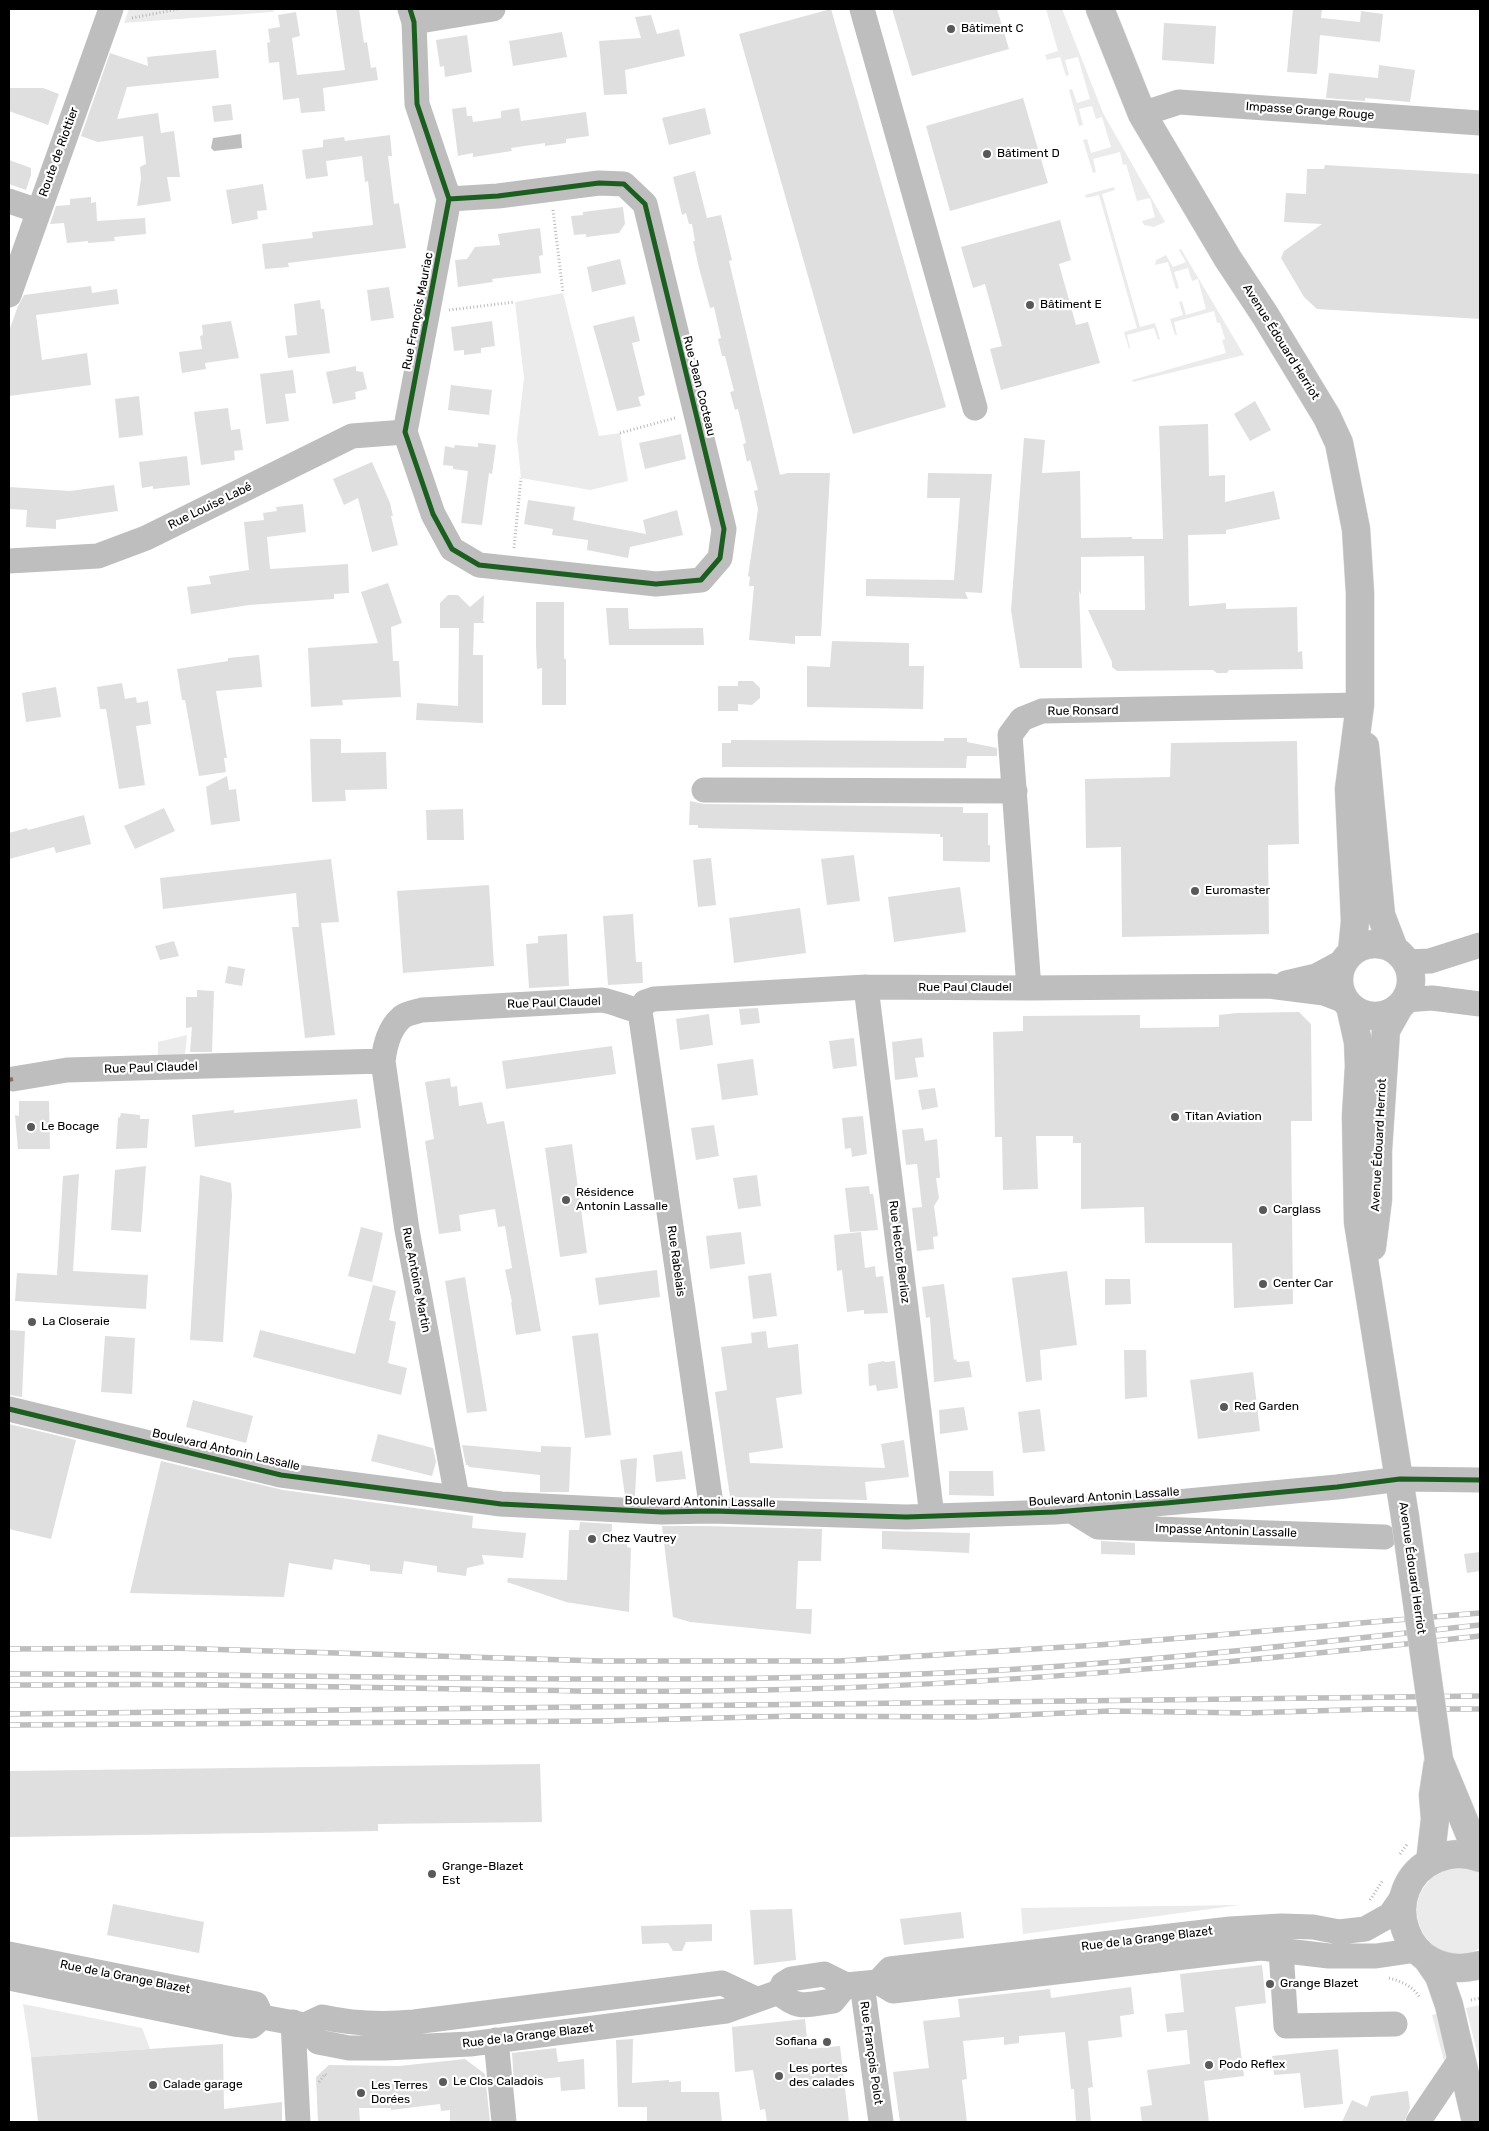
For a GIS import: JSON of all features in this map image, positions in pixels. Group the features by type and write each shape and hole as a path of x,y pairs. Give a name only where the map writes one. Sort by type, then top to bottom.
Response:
{"main road":[{"name":"Avenue Édouard Herriot","path":"1100,9 1142,114 1223,251 1265,315 1327,417 1339,443 1356,529 1360,593 1360,705 1371,796 1381,915 1400,955"},
{"name":"Avenue Édouard Herriot","path":"1348,956 1355,921 1349,789 1360,705"},
{"path":"1373,944 1384,944 1400,955 1411,981 1402,1004 1390,1013 1379,1016 1358,1012 1348,1003 1341,991 1339,981 1348,956 1362,946 1373,944"},
{"name":"Avenue Édouard Herriot","path":"1348,1003 1358,1042 1359,1066 1356,1124 1358,1222 1383,1388 1400,1479 1439,1760 1479,1857"},
{"name":"Avenue Édouard Herriot","path":"1369,1286 1378,1199 1378,1150 1386,1030 1402,1004"},
{"name":"Avenue Édouard Herriot","path":"1430,1862 1436,1818 1433,1795 1439,1760"},
{"path":"1476,2122 1449,2005 1439,1976 1412,1944 1402,1915 1406,1892 1413,1877 1430,1862 1456,1854 1479,1857"},
{"path":"1423,1955 1438,1965 1455,1969 1480,1965"}],"street":[{"path":"412,15 493,9"},
{"path":"862,9 975,408"},
{"name":"Route de Riottier","path":"9,295 38,211 121,14"},
{"name":"Rue François Mauriac","path":"412,15 417,104 449,199 405,432 433,514 452,549 478,565 512,568"},
{"name":"Impasse Grange Rouge","path":"1142,114 1179,102 1480,123"},
{"name":"Rue Jean Cocteau","path":"449,199 498,196 599,183 624,184 645,204 724,530 720,558 701,580 656,584 512,568"},
{"path":"9,202 38,211"},
{"name":"Rue Louise Labé","path":"9,561 98,556 146,538 352,436 405,432"},
{"name":"Rue Ronsard","path":"1030,988 1010,735 1022,719 1042,712 1360,705"},
{"path":"704,790 1015,791"},
{"path":"1400,955 1430,961 1480,945"},
{"name":"Rue Paul Claudel","path":"1269,986 1316,976 1348,956"},
{"name":"Rue Paul Claudel","path":"13,1079 67,1070 384,1061 385,1043 394,1027 404,1016 422,1010 602,1000 618,1003 628,1009 640,1011 645,1002 654,998 866,988 1269,986 1324,993 1348,1003"},
{"name":"Rue Hector Berlioz","path":"866,988 932,1516"},
{"path":"1402,1004 1432,998 1480,1004"},
{"name":"Rue Rabelais","path":"640,1011 712,1512"},
{"name":"Rue Antoine Martin","path":"384,1061 407,1230 457,1497"},
{"name":"Boulevard Antonin Lassalle","path":"9,1409 281,1475 501,1504 662,1512 932,1516 1072,1511 1328,1488 1400,1479 1480,1480"},
{"name":"Impasse Antonin Lassalle","path":"1072,1511 1098,1527 1384,1537"},
{"name":"Rue de la Grange Blazet","path":"262,2017 299,2024 322,2017 382,2025 722,1983 801,2005 832,2001 890,1969 1230,1929 1281,1926 1314,1927 1339,1932 1364,1929 1390,1915 1406,1892"},
{"name":"Rue de la Grange Blazet","path":"862,1984 893,1991 1261,1948 1329,1956 1423,1955"},
{"path":"1281,1951 1286,2026 1395,2024"},
{"name":"Rue de la Grange Blazet","path":"9,1954 256,2004 262,2017"},
{"name":"Rue de la Grange Blazet","path":"9,1978 234,2024 252,2026 262,2017"},
{"name":"Rue François Polot","path":"862,1984 881,2122"},
{"name":"Rue de la Grange Blazet","path":"299,2024 318,2042 349,2048 420,2048 726,2011 768,1995"},
{"path":"298,2122 299,2024"},
{"path":"496,2040 494,2088 504,2122"},
{"path":"1420,2118 1462,2057"}],"path":[{"path":"121,14 178,9"},
{"path":"550,189 564,294"},
{"path":"428,312 515,302"},
{"path":"620,433 695,413"},
{"path":"512,568 521,478"}],"shaded area":[{"path":"129,9 274,9 273,12 124,23"},
{"path":"1046,9 1062,9 1103,113 1165,222 1154,227 1144,225 1142,221 1155,217 1150,198 1137,201 1126,164 1123,165 1120,152 1093,159 1096,172 1093,173 1083,140 1087,139 1091,153 1111,147 1102,117 1096,119 1092,106 1079,109 1083,125 1079,126 1069,90 1072,89 1077,103 1090,99 1078,57 1065,60 1069,75 1066,76 1060,57 1047,60 1045,55 1058,51"},
{"path":"241,134 242,148 214,151 211,148 213,138"},
{"path":"1114,187 1115,190 1102,194 1140,327 1155,323 1160,339 1158,340 1154,328 1127,335 1129,349 1124,332 1137,328 1099,195 1086,198 1085,195"},
{"path":"1181,249 1244,355 1133,382 1132,380 1226,353 1222,340 1225,339 1220,323 1217,323 1214,311 1174,322 1177,335 1175,335 1170,319 1183,315 1179,302 1182,301 1186,315 1206,309 1198,279 1192,281 1188,268 1174,272 1179,288 1176,289 1168,262 1155,265 1156,260 1166,255 1173,267 1186,262 1179,250"},
{"path":"563,293 599,436 620,433 628,481 590,490 521,478 517,438 524,378 515,302"},
{"path":"187,1035 185,1054 158,1056 158,1042"},
{"path":"1458,1867 1480,1872 1480,1948 1460,1954 1443,1951 1429,1941 1420,1926 1417,1908 1422,1891 1435,1876"},
{"path":"1240,1905 1023,1934 1021,1908"},
{"path":"23,2004 142,2028 150,2049 31,2057"},
{"path":"1480,2005 1480,2064 1466,2008"},
{"path":"1440,2013 1449,2051 1444,2061 1432,2015"}],"building":[{"path":"336,9 359,9 364,43 367,42 371,68 376,67 378,80 323,88 325,111 301,113 299,98 283,100 279,62 269,63 267,43 270,42 268,29 280,27 278,15 296,12 300,36 292,38 297,75 345,70"},
{"path":"831,9 946,407 853,434 739,34"},
{"name":"Bâtiment C","path":"892,9 997,9 1009,49 912,76"},
{"path":"1293,9 1322,9 1321,18 1360,22 1361,11 1383,14 1380,42 1320,35 1317,74 1287,72"},
{"path":"651,15 657,34 679,29 685,56 625,70 627,94 604,95 599,41 641,38 635,17"},
{"path":"1164,23 1216,26 1214,64 1162,60"},
{"path":"562,32 567,57 513,66 509,41"},
{"path":"467,35 472,72 445,77 444,66 440,67 436,40"},
{"path":"216,50 219,78 127,87 117,119 158,113 161,133 174,131 180,177 167,177 171,201 137,206 141,179 140,167 146,164 143,136 98,142 81,136 110,53 148,66 147,57"},
{"path":"1379,65 1415,70 1410,102 1365,98 1365,101 1326,98 1329,73 1378,78"},
{"path":"9,88 43,88 59,94 48,125 9,111"},
{"name":"Bâtiment D","path":"1023,98 1048,183 950,211 926,126"},
{"path":"231,104 233,120 214,122 212,106"},
{"path":"466,107 467,116 472,116 473,122 501,118 501,111 519,108 521,121 586,112 589,136 566,139 566,143 545,146 545,143 511,148 512,151 473,157 473,153 458,156 452,109"},
{"path":"705,108 711,134 669,145 662,118"},
{"path":"390,135 392,156 388,156 394,204 399,203 406,248 288,263 289,267 265,269 262,244 313,238 312,232 373,225 368,181 365,182 362,156 326,161 328,176 306,179 302,150 323,147 323,140 344,137 345,141"},
{"path":"9,160 31,168 31,175 26,190 9,184"},
{"path":"1325,165 1480,174 1480,319 1317,309 1304,297 1281,258 1284,251 1322,224 1284,222 1286,193 1306,194 1307,169 1324,169"},
{"path":"695,171 707,218 721,215 732,260 729,261 780,475 788,473 830,473 821,636 795,636 795,644 749,640 754,586 749,586 750,577 748,576 758,509 754,491 758,490 750,460 747,462 743,444 746,443 738,409 735,410 730,392 734,391 725,356 722,356 718,339 721,338 714,307 710,308 699,268 693,241 695,241 692,224 689,224 686,213 682,215 673,177"},
{"path":"263,184 267,210 257,211 258,219 232,224 226,190"},
{"path":"91,197 91,203 96,202 97,221 145,218 146,234 114,237 115,241 67,243 64,223 50,224 56,206 70,205 70,199"},
{"path":"623,207 625,224 619,233 586,237 586,234 574,235 571,216 583,215 583,212"},
{"name":"Bâtiment E","path":"1060,220 1071,260 1059,264 1076,325 1088,322 1100,363 1001,390 990,349 1002,346 985,284 973,288 961,247"},
{"path":"540,228 543,255 539,256 541,273 492,279 493,282 458,287 455,260 467,259 475,247 500,245 498,234"},
{"path":"620,259 626,284 592,292 587,267"},
{"path":"91,286 92,293 117,289 119,304 36,315 42,360 87,353 91,385 9,396 9,331 24,295"},
{"path":"389,287 394,318 371,321 367,290"},
{"path":"320,300 321,309 324,309 330,353 288,358 285,336 297,335 294,304"},
{"path":"634,316 640,341 632,343 645,395 638,397 641,406 617,411 593,326"},
{"path":"231,321 239,358 205,363 206,369 182,373 179,352 202,349 200,336 203,335 202,325"},
{"path":"492,321 495,346 481,348 481,353 464,355 464,350 454,351 451,327"},
{"path":"356,366 356,371 363,372 367,389 355,392 356,399 333,404 326,372"},
{"path":"293,370 296,393 285,394 289,421 266,424 260,374"},
{"path":"451,385 492,390 489,415 448,410"},
{"path":"139,396 143,435 119,438 115,399"},
{"path":"1255,401 1271,430 1250,441 1234,414"},
{"path":"228,408 231,430 240,429 243,450 234,451 235,460 201,465 194,412"},
{"path":"1208,424 1209,476 1225,475 1225,502 1274,491 1280,519 1226,530 1226,534 1188,535 1189,606 1226,603 1226,609 1297,607 1298,652 1302,651 1303,669 1229,670 1227,673 1217,673 1213,670 1117,671 1112,667 1112,662 1088,610 1145,610 1144,556 1081,557 1081,595 1079,591 1082,668 1020,668 1011,610 1024,438 1045,440 1042,473 1080,471 1081,538 1132,537 1132,539 1163,539 1159,426"},
{"path":"681,434 686,459 645,469 639,443"},
{"path":"478,443 496,445 492,474 489,473 482,525 461,523 468,471 453,469 453,466 443,465 445,446 454,448 455,445 478,447"},
{"path":"187,456 190,485 153,489 153,486 142,488 139,462"},
{"path":"372,462 390,503 398,545 372,552 358,498 344,505 333,479"},
{"path":"928,473 992,474 982,593 965,592 968,599 866,596 866,579 954,580 960,498 927,498"},
{"path":"114,485 118,511 56,520 56,529 26,527 27,510 9,509 9,487 70,491"},
{"path":"528,500 575,507 573,520 646,534 643,520 677,510 683,535 630,547 628,558 587,550 588,540 552,535 553,529 524,524"},
{"path":"303,504 306,532 267,537 270,569 348,564 349,593 334,594 334,599 249,605 191,614 187,587 211,584 209,576 249,570 244,522 264,520 263,513 277,511 276,507"},
{"path":"388,583 402,623 391,627 393,661 399,661 401,697 342,700 343,705 311,707 308,648 378,643 361,592"},
{"path":"448,595 458,595 470,607 484,595 483,621 485,623 474,623 473,655 483,655 483,723 416,720 417,703 458,706 459,628 440,628 440,603"},
{"path":"536,602 564,602 566,705 542,705 542,668 537,669"},
{"path":"606,608 628,608 629,629 703,628 704,645 609,645"},
{"path":"832,641 909,643 909,666 924,666 923,709 807,707 807,666 830,667"},
{"path":"259,655 262,687 216,691 227,758 224,758 226,772 199,776 185,700 182,700 177,669 228,661 228,658"},
{"path":"738,681 753,681 760,688 760,698 752,705 738,704 738,711 718,711 718,686 738,686"},
{"path":"122,683 125,699 136,697 137,703 148,701 151,724 136,726 145,785 119,789 106,709 100,709 97,687"},
{"path":"56,687 61,717 26,722 22,693"},
{"path":"944,738 967,738 967,742 997,748 997,756 967,756 966,768 722,767 722,743 731,743 731,740 944,741"},
{"path":"310,739 341,739 341,753 386,752 387,789 345,790 346,801 312,802"},
{"path":"1297,741 1299,844 1268,845 1269,934 1122,937 1121,847 1086,848 1085,779 1170,777 1171,743"},
{"path":"227,776 229,790 236,789 240,821 211,825 206,787"},
{"path":"690,801 704,804 963,807 963,813 988,813 990,862 943,861 943,837 940,837 940,834 698,828 698,825 689,825"},
{"path":"164,808 175,831 135,849 124,826"},
{"path":"463,809 464,840 427,840 426,810"},
{"path":"84,815 91,844 56,853 54,847 9,859 9,833 27,828 28,830"},
{"path":"854,855 860,901 827,905 821,859"},
{"path":"711,858 716,905 698,907 693,860"},
{"path":"331,859 339,922 321,923 335,1035 305,1038 292,927 299,927 296,893 163,909 160,878"},
{"path":"489,885 494,966 403,973 397,891"},
{"path":"960,887 966,932 894,942 888,897"},
{"path":"800,908 806,953 734,963 729,918"},
{"path":"633,914 636,962 642,962 643,983 608,985 603,916"},
{"path":"567,934 569,986 529,988 526,944 538,943 538,936"},
{"path":"174,941 179,956 160,960 155,946"},
{"path":"228,966 245,969 242,986 225,983"},
{"path":"197,990 214,991 212,1052 190,1052 192,1027 186,1028 186,997 197,997"},
{"path":"758,1008 760,1023 741,1025 739,1009"},
{"path":"1299,1012 1311,1024 1312,1121 1291,1121 1293,1304 1234,1308 1232,1243 1145,1243 1144,1207 1081,1209 1081,1143 1073,1143 1073,1136 1036,1136 1038,1189 1003,1190 1002,1137 995,1137 993,1032 1023,1031 1023,1016 1140,1015 1140,1028 1219,1027 1219,1015"},
{"path":"709,1014 713,1045 680,1050 676,1019"},
{"path":"854,1038 857,1066 833,1069 829,1041"},
{"path":"922,1038 924,1057 915,1058 918,1077 895,1080 892,1042"},
{"path":"612,1046 616,1074 506,1089 502,1061"},
{"path":"753,1059 758,1095 722,1100 717,1064"},
{"path":"450,1078 451,1087 457,1086 459,1106 482,1102 487,1124 504,1121 541,1331 516,1335 512,1302 505,1270 512,1268 505,1226 498,1227 495,1209 459,1215 461,1231 439,1234 425,1141 434,1139 425,1082"},
{"path":"935,1088 938,1107 922,1110 918,1090"},
{"path":"357,1099 361,1128 195,1147 192,1115 234,1110 234,1113"},
{"name":"Le Bocage","path":"19,1101 49,1101 50,1149 18,1149 15,1115 19,1116"},
{"path":"121,1113 140,1115 140,1119 149,1119 147,1148 116,1149 118,1118"},
{"path":"863,1116 867,1154 852,1157 851,1148 845,1149 842,1118"},
{"path":"714,1125 719,1156 696,1160 691,1128"},
{"path":"923,1128 925,1141 937,1139 940,1178 936,1178 939,1198 934,1206 938,1236 933,1237 934,1249 917,1251 912,1208 922,1207 917,1164 906,1165 902,1130"},
{"name":"Résidence Antonin Lassalle","path":"572,1144 587,1253 560,1257 545,1148"},
{"path":"146,1166 141,1232 111,1230 115,1170"},
{"path":"79,1174 73,1271 148,1275 146,1309 15,1301 17,1273 57,1275 63,1176"},
{"path":"200,1175 231,1183 232,1196 223,1342 190,1340"},
{"path":"757,1175 761,1206 738,1209 733,1178"},
{"path":"869,1186 870,1194 873,1194 878,1230 850,1232 845,1188"},
{"path":"361,1227 383,1233 372,1282 348,1276"},
{"path":"741,1232 745,1264 710,1269 706,1236"},
{"path":"861,1232 865,1268 875,1266 876,1277 883,1276 888,1313 864,1314 864,1310 847,1312 842,1270 837,1271 834,1235"},
{"path":"657,1270 660,1297 599,1305 595,1278"},
{"path":"1067,1271 1077,1345 1040,1350 1042,1380 1026,1382 1012,1278"},
{"path":"771,1273 777,1316 753,1319 748,1276"},
{"path":"465,1277 487,1411 467,1413 445,1281"},
{"path":"1105,1279 1130,1279 1131,1304 1105,1305"},
{"path":"944,1284 954,1360 956,1359 957,1362 969,1361 972,1377 934,1382 930,1317 926,1318 922,1287"},
{"path":"373,1285 396,1291 389,1320 396,1322 388,1363 407,1368 401,1395 253,1357 260,1330 355,1354"},
{"path":"9,1330 25,1331 22,1397 9,1395"},
{"path":"766,1331 768,1348 798,1344 802,1394 776,1398 783,1448 749,1453 750,1463 885,1468 881,1444 904,1440 909,1477 865,1482 867,1500 730,1497 715,1392 727,1390 721,1347 752,1343 751,1333"},
{"path":"598,1333 611,1435 585,1438 572,1336"},
{"path":"105,1336 135,1338 132,1394 101,1392"},
{"path":"1124,1350 1146,1350 1147,1397 1125,1399"},
{"path":"895,1361 898,1388 877,1391 876,1385 869,1386 868,1364"},
{"path":"1253,1372 1260,1431 1198,1439 1190,1380"},
{"path":"193,1400 253,1416 246,1443 186,1427"},
{"path":"964,1407 968,1430 940,1434 939,1410"},
{"path":"1040,1409 1045,1451 1023,1453 1018,1412"},
{"path":"9,1424 76,1440 51,1539 9,1529"},
{"path":"378,1434 433,1448 436,1462 432,1476 371,1461"},
{"path":"462,1445 541,1452 541,1446 571,1447 569,1492 540,1492 540,1475 469,1467 466,1465"},
{"path":"682,1451 686,1479 656,1482 653,1455"},
{"path":"637,1458 635,1496 625,1496 620,1460"},
{"path":"161,1461 283,1490 473,1516 472,1528 526,1533 523,1558 482,1555 484,1564 467,1568 466,1576 437,1572 437,1566 404,1561 402,1574 370,1571 370,1565 334,1559 332,1570 289,1563 284,1597 130,1593"},
{"path":"949,1471 993,1471 994,1496 949,1495"},
{"path":"580,1522 612,1524 611,1542 627,1543 627,1547 631,1548 629,1612 566,1602 507,1582 508,1578 567,1580 569,1530 579,1530"},
{"path":"662,1526 822,1529 821,1561 798,1561 796,1609 812,1609 811,1634 690,1622 673,1617"},
{"path":"882,1531 970,1533 969,1553 882,1549"},
{"path":"1101,1541 1135,1543 1135,1555 1101,1554"},
{"path":"1480,1552 1480,1571 1467,1573 1464,1554"},
{"path":"540,1764 542,1822 378,1824 378,1831 9,1837 9,1771"},
{"path":"113,1904 204,1922 199,1953 107,1935"},
{"path":"792,1909 796,1960 754,1965 750,1910"},
{"path":"961,1912 964,1938 904,1945 900,1919"},
{"path":"712,1924 712,1941 686,1942 682,1951 673,1951 668,1943 642,1944 641,1926"},
{"path":"1262,1965 1266,2003 1235,2007 1244,2076 1204,2081 1209,2122 1142,2122 1140,2107 1152,2105 1147,2070 1190,2064 1187,2030 1167,2032 1165,2014 1184,2012 1180,1974"},
{"path":"1131,1987 1134,2014 1120,2016 1122,2037 1088,2041 1093,2087 1088,2088 1091,2122 1076,2122 1074,2089 1071,2089 1065,2032 1019,2036 1019,2043 1004,2045 1004,2037 963,2041 967,2079 962,2080 967,2122 900,2122 893,2072 929,2068 923,2021 960,2017 958,1999 1050,1989 1051,1998"},
{"path":"805,2019 808,2049 840,2046 849,2122 767,2122 765,2109 760,2110 753,2070 735,2072 732,2027"},
{"path":"633,2039 632,2083 681,2081 681,2092 719,2092 722,2122 647,2122 647,2107 618,2107 616,2040"},
{"path":"223,2044 224,2109 282,2102 282,2122 38,2122 31,2057"},
{"path":"556,2048 558,2062 584,2059 585,2089 561,2091 560,2077 514,2082 512,2053"},
{"path":"1338,2049 1343,2104 1304,2108 1300,2073 1274,2075 1272,2056"},
{"path":"465,2059 485,2074 490,2122 450,2122 450,2110 441,2111 440,2104 391,2110 391,2108 359,2108 360,2122 318,2122 316,2077 329,2065 399,2066"},
{"path":"1408,2091 1410,2108 1404,2122 1342,2122 1352,2100 1367,2107 1371,2096"}],"railway":[{"path":"9,1649 171,1648 600,1661 839,1661 1098,1645 1480,1613"},
{"path":"9,1674 578,1679 692,1679 920,1674 1130,1661 1480,1625"},
{"path":"9,1685 190,1685 627,1691 764,1690 1033,1678 1301,1655 1480,1636"},
{"path":"9,1714 1480,1696"},
{"path":"9,1725 600,1721 794,1716 974,1717 1110,1711 1247,1713 1377,1709 1480,1709"}],"marked path":[{"path":"9,1080 13,1079"}],"cycle path":[{"path":"410,9 414,22 417,104 449,199 405,432 433,514 452,549 479,565 656,584 701,580 720,558 724,529 645,204 624,184 599,183 498,196 449,199"},
{"path":"9,1409 281,1475 501,1504 662,1512 712,1511 906,1517 1055,1512 1337,1487 1400,1479 1480,1480"}],"place":[{"name":"Bâtiment C","path":"951,29"},
{"name":"Bâtiment D","path":"987,154"},
{"name":"Bâtiment E","path":"1030,305"},
{"name":"Euromaster","path":"1195,891"},
{"name":"Titan Aviation","path":"1175,1117"},
{"name":"Le Bocage","path":"31,1127"},
{"name":"Résidence Antonin Lassalle","path":"566,1200"},
{"name":"Carglass","path":"1263,1210"},
{"name":"Center Car","path":"1263,1284"},
{"name":"La Closeraie","path":"32,1322"},
{"name":"Red Garden","path":"1224,1407"},
{"name":"Chez Vautrey","path":"592,1539"},
{"name":"Grange-Blazet Est","path":"432,1874"},
{"name":"Grange Blazet","path":"1270,1984"},
{"name":"Sofiana","path":"827,2042"},
{"name":"Podo Reflex","path":"1209,2065"},
{"name":"Les portes des calades","path":"779,2076"},
{"name":"Le Clos Caladois","path":"443,2082"},
{"name":"Calade garage","path":"153,2085"},
{"name":"Les Terres Dorées","path":"361,2093"}]}
